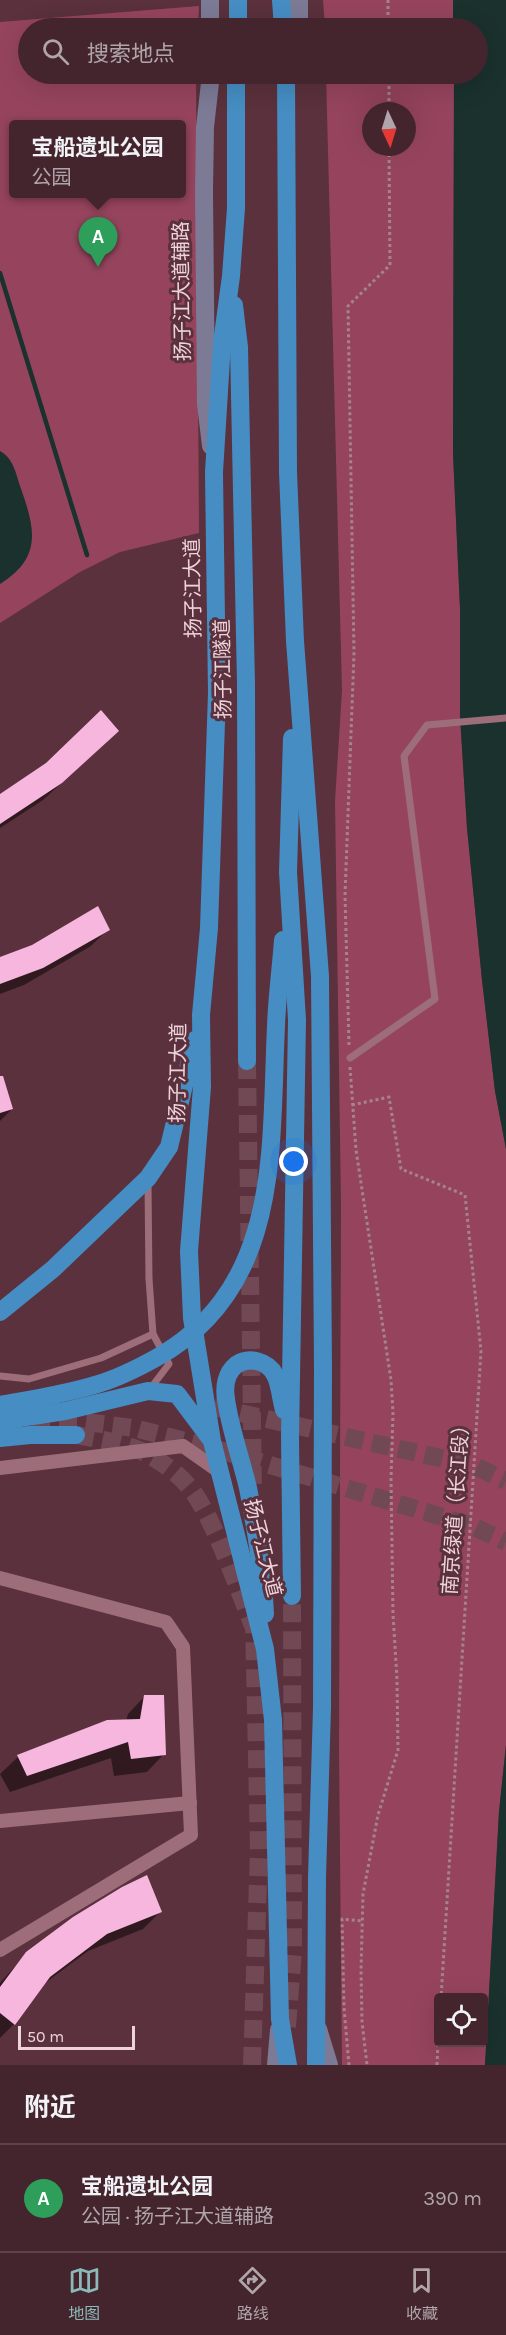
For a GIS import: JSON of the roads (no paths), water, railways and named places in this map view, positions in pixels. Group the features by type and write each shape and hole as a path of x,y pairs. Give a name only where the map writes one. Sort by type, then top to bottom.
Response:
{"highway":[{"path":"238,0 238,18"},
{"path":"281,0 282,18"},
{"name":"扬子江大道","path":"236,84 236,208 231,276 222,343 214,472 217,693 209,928 201,1015 202,1087 189,1251 192,1318 212,1440 266,1649 273,1720 280,2019 288,2065"},
{"path":"287,84 288,472 295,642 320,976 322,1673 317,1877 316,2065"},
{"name":"扬子江隧道","path":"231,276 239,347 246,684 247,1061"},
{"path":"0,1405 99,1384 139,1368 174,1348 200,1327 224,1299 244,1267 259,1226 267,1186 275,1098 276,1026 288,872 295,642"},
{"path":"288,872 297,1020 290,1438 292,1596"},
{"path":"0,1312 53,1269 148,1178 169,1147 201,1015"},
{"path":"266,1649 264,1580 248,1487 226,1399 228,1376 236,1365 248,1360 258,1361 268,1366 276,1375 290,1438"},
{"path":"0,1421 65,1411 148,1391 177,1394 212,1440"},
{"path":"0,1437 76,1436"}],"main road":[{"path":"210,0 210,18"},
{"path":"299,0 299,18"},
{"name":"扬子江大道辅路","path":"210,84 205,127 204,191 206,404 214,472"},
{"path":"288,101 292,84"},
{"path":"276,2065 280,2019"},
{"path":"316,2024 329,2065"}],"street":[{"path":"0,1468 183,1446 220,1472"},
{"path":"0,1578 166,1622 183,1647 191,1835 0,1950"},
{"path":"0,1821 190,1803"}],"lane":[{"path":"350,1058 435,999 404,756 427,725 506,718"},
{"path":"148,1178 149,1279 153,1334 170,1364 148,1391"},
{"path":"0,1376 29,1379 101,1359 153,1334"}],"waterway":[{"path":"0,273 87,555"}],"tunnel":[{"path":"247,1061 253,1492"},
{"path":"214,1407 475,1466 506,1481"},
{"path":"32,1421 77,1421 134,1428 220,1450 472,1526 506,1542"},
{"path":"76,1435 139,1450 169,1468 189,1486 203,1507 219,1541 254,1628"},
{"path":"287,2027 293,1952 292,1596"},
{"path":"252,2065 259,1850 254,1621"}],"place":[{"name":"宝船遗址公园","path":"98,267"}]}
